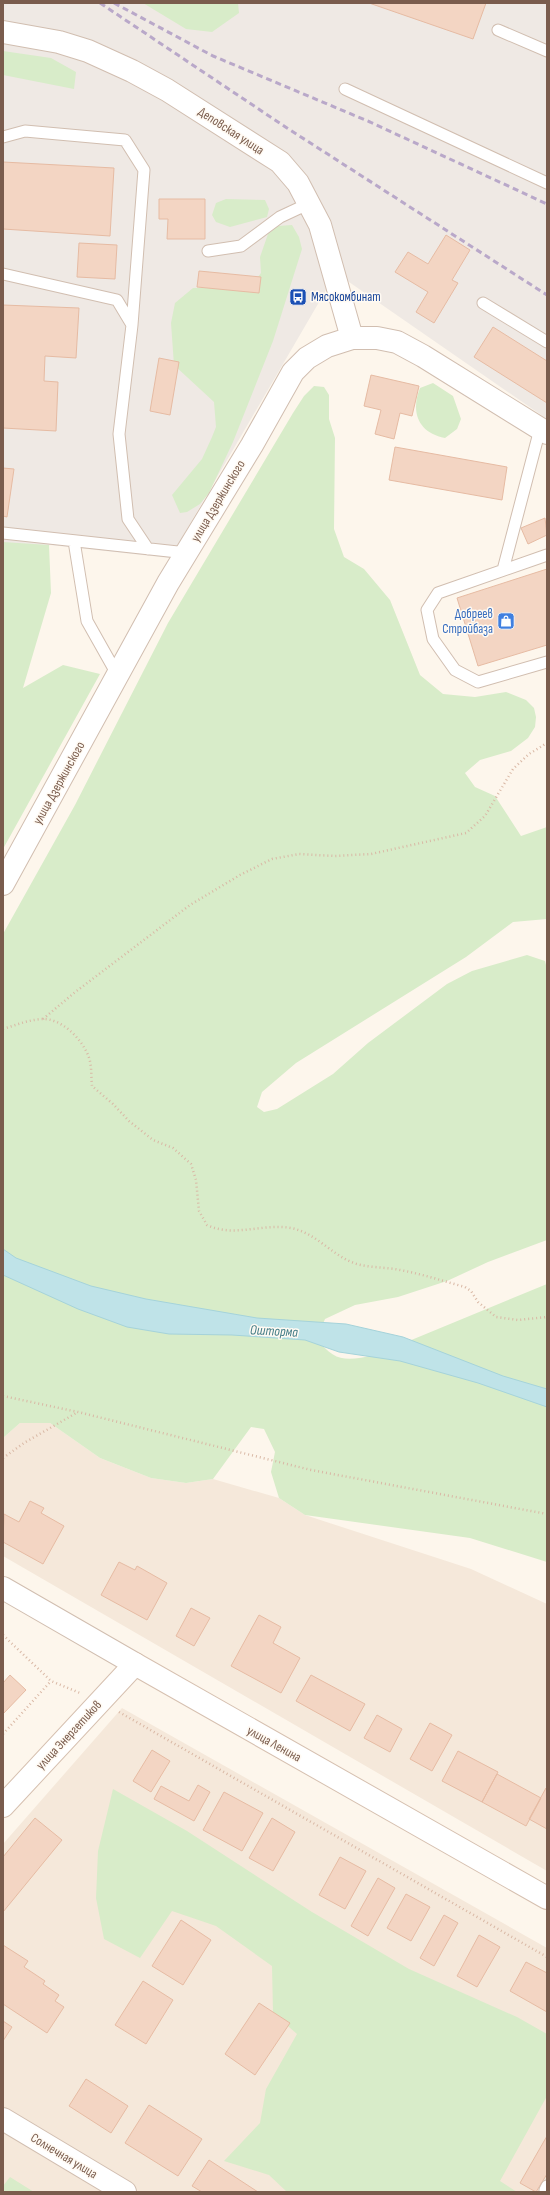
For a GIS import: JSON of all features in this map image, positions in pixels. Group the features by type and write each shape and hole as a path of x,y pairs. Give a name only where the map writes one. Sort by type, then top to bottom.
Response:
{"street":[{"name":"Деповская улица","path":"3,32 59,42 88,51 167,90 280,162 298,183 310,202 320,225 352,338"},
{"name":"улица Дзержинского","path":"3,884 187,553 293,372 307,358 327,346 352,338 377,338 397,342 423,356 544,431"},
{"name":"улица Ленина","path":"3,1588 547,1898"},
{"name":"улица Энергетиков","path":"3,1806 135,1664"},
{"name":"Солнечная улица","path":"3,2119 125,2192"}],"lane":[{"path":"498,30 547,51"},
{"path":"345,89 547,184"},
{"path":"3,137 25,131 125,140 144,170 132,326 119,434 128,519 148,549"},
{"path":"208,251 241,246 280,217 310,202"},
{"path":"3,274 117,300 132,326"},
{"path":"483,303 547,342"},
{"path":"503,570 544,431"},
{"path":"3,532 187,553"},
{"path":"74,541 87,621 118,676"},
{"path":"547,554 438,593 427,610 433,639 455,670 478,682 547,662"}],"path":[{"path":"43,1019 74,993 190,905 240,875 272,859 299,854 335,856 370,854 466,833 486,816 513,768 529,754 547,743"},
{"path":"3,1028 24,1022 43,1019 54,1020 67,1028 82,1044 88,1056 92,1086 102,1097 113,1104 129,1121 153,1140 173,1148 191,1164 196,1180 199,1211 207,1225 228,1232 268,1227 291,1228 305,1233 337,1255 357,1264 401,1270 465,1287 472,1291 478,1302 496,1317 518,1320 547,1317"},
{"path":"3,1396 78,1412 311,1470 547,1514"},
{"path":"3,1458 24,1443 78,1412"},
{"path":"3,1635 51,1681 100,1701 547,1957"},
{"path":"3,1734 51,1681"}],"shaded area":[{"path":"3,3 547,3 547,419 336,273 170,558 50,545 3,571"},
{"path":"20,1423 50,1423 100,1458 151,1478 186,1483 213,1479 279,1498 305,1515 471,1569 547,1604 547,1871 3,1556 3,1438"},
{"path":"122,1708 547,1948 547,2192 3,2192 3,1844"}],"green space":[{"path":"143,3 238,3 239,13 212,32 186,29"},
{"path":"3,51 51,58 76,72 74,89 3,75"},
{"path":"226,199 265,200 269,209 267,217 230,227 216,222 212,215 216,203"},
{"path":"292,225 299,237 302,249 273,341 233,442 209,493 200,504 187,512 180,513 172,495 202,459 216,427 214,402 174,365 171,323 175,303 193,288 250,287 261,273 260,257 268,234 278,226"},
{"path":"433,383 453,396 461,419 457,429 445,438 429,432 423,427 417,413 417,397 420,388"},
{"path":"314,386 324,387 329,395 329,419 335,438 334,529 344,557 364,569 390,600 420,675 443,694 475,697 506,692 526,700 534,708 536,717 535,727 528,738 511,751 480,760 465,773 475,787 495,796 521,836 547,827 547,919 513,922 466,957 296,1063 262,1092 257,1107 264,1112 277,1109 333,1074 368,1043 447,984 472,971 527,955 545,961 547,969 547,1240 488,1262 447,1281 398,1297 355,1305 325,1319 317,1338 329,1352 335,1356 349,1359 375,1355 547,1284 547,1562 470,1538 305,1515 279,1498 271,1472 275,1452 264,1429 251,1427 213,1479 186,1483 151,1478 100,1458 50,1423 20,1423 3,1438 3,934 75,805 168,623 293,413 304,396"},
{"path":"3,542 49,545 51,593 23,688 63,665 100,674 3,849"},
{"path":"113,1789 187,1831 312,1912 409,1969 517,2017 547,2034 547,2096 500,2181 517,2192 287,2192 269,2175 224,2161 260,2123 266,2089 297,2034 273,2013 272,1966 216,1926 172,1911 140,1958 104,1939 96,1898 98,1851"},
{"path":"10,2177 34,2192 3,2192 3,2186"}],"water":[{"name":"Ошторма","path":"3,1249 16,1258 91,1286 146,1299 257,1318 346,1324 403,1337 503,1376 547,1389 547,1407 478,1383 400,1361 339,1352 305,1340 232,1335 169,1334 127,1327 78,1309 3,1275"}],"building":[{"path":"369,3 486,3 473,39"},
{"path":"3,162 114,168 110,236 3,229"},
{"path":"159,199 205,199 205,239 167,239 168,219 159,219"},
{"path":"446,235 470,250 452,280 458,283 434,323 416,312 428,292 395,272 408,252 428,264"},
{"path":"79,243 117,245 115,279 77,277"},
{"path":"199,271 261,277 259,293 197,287"},
{"path":"3,305 79,308 76,358 45,356 44,381 58,382 56,431 3,428"},
{"path":"493,327 547,361 547,403 474,357"},
{"path":"159,358 179,362 170,415 150,411"},
{"path":"371,375 419,386 412,416 400,413 394,439 375,434 381,410 364,406"},
{"path":"395,447 507,467 502,500 389,480"},
{"path":"3,468 14,469 7,517 3,516"},
{"path":"545,518 547,535 528,544 521,528"},
{"name":"Добреев Стройбаза","path":"547,569 547,645 478,666 457,598"},
{"path":"30,1501 44,1508 41,1513 64,1526 43,1564 3,1542 4,1514 19,1522"},
{"path":"119,1562 135,1570 137,1566 167,1583 147,1620 101,1595"},
{"path":"191,1608 210,1618 194,1646 176,1636"},
{"path":"259,1615 281,1627 273,1643 300,1658 281,1693 231,1666"},
{"path":"10,1675 26,1690 3,1714 3,1683"},
{"path":"311,1675 365,1704 350,1731 296,1701"},
{"path":"377,1715 402,1729 390,1752 364,1738"},
{"path":"430,1723 452,1735 432,1771 410,1759"},
{"path":"152,1750 170,1761 151,1792 133,1781"},
{"path":"458,1751 498,1772 482,1802 442,1781"},
{"path":"497,1774 541,1798 526,1826 482,1802"},
{"path":"198,1785 210,1792 194,1821 154,1799 161,1786 189,1801"},
{"path":"546,1788 547,1789 547,1829 529,1819"},
{"path":"224,1792 263,1813 242,1851 203,1830"},
{"path":"35,1818 62,1840 3,1912 3,1857"},
{"path":"272,1818 295,1832 273,1871 249,1858"},
{"path":"340,1857 366,1871 345,1909 319,1895"},
{"path":"378,1878 395,1888 368,1936 351,1926"},
{"path":"406,1894 430,1907 411,1941 387,1928"},
{"path":"444,1915 458,1923 434,1966 420,1958"},
{"path":"181,1920 211,1940 183,1985 152,1966"},
{"path":"479,1935 500,1947 477,1987 457,1976"},
{"path":"3,1945 28,1961 24,1967 45,1981 43,1984 59,1995 55,2001 64,2007 47,2033 3,2004"},
{"path":"526,1962 547,1973 547,2012 510,1991"},
{"path":"143,1981 173,2000 146,2044 115,2025"},
{"path":"259,2003 290,2023 255,2075 225,2054"},
{"path":"3,2021 12,2027 3,2041"},
{"path":"86,2079 128,2106 111,2133 69,2106"},
{"path":"149,2105 202,2139 178,2176 125,2143"},
{"path":"547,2136 547,2174 536,2192 520,2183"},
{"path":"209,2160 258,2192 202,2192 192,2186"}],"railway":[{"path":"100,3 287,128 547,295"},
{"path":"114,3 213,56 370,122 547,204"}],"place":[{"name":"Мясокомбинат","path":"298,297"},
{"name":"Добреев Стройбаза","path":"506,621"}]}
